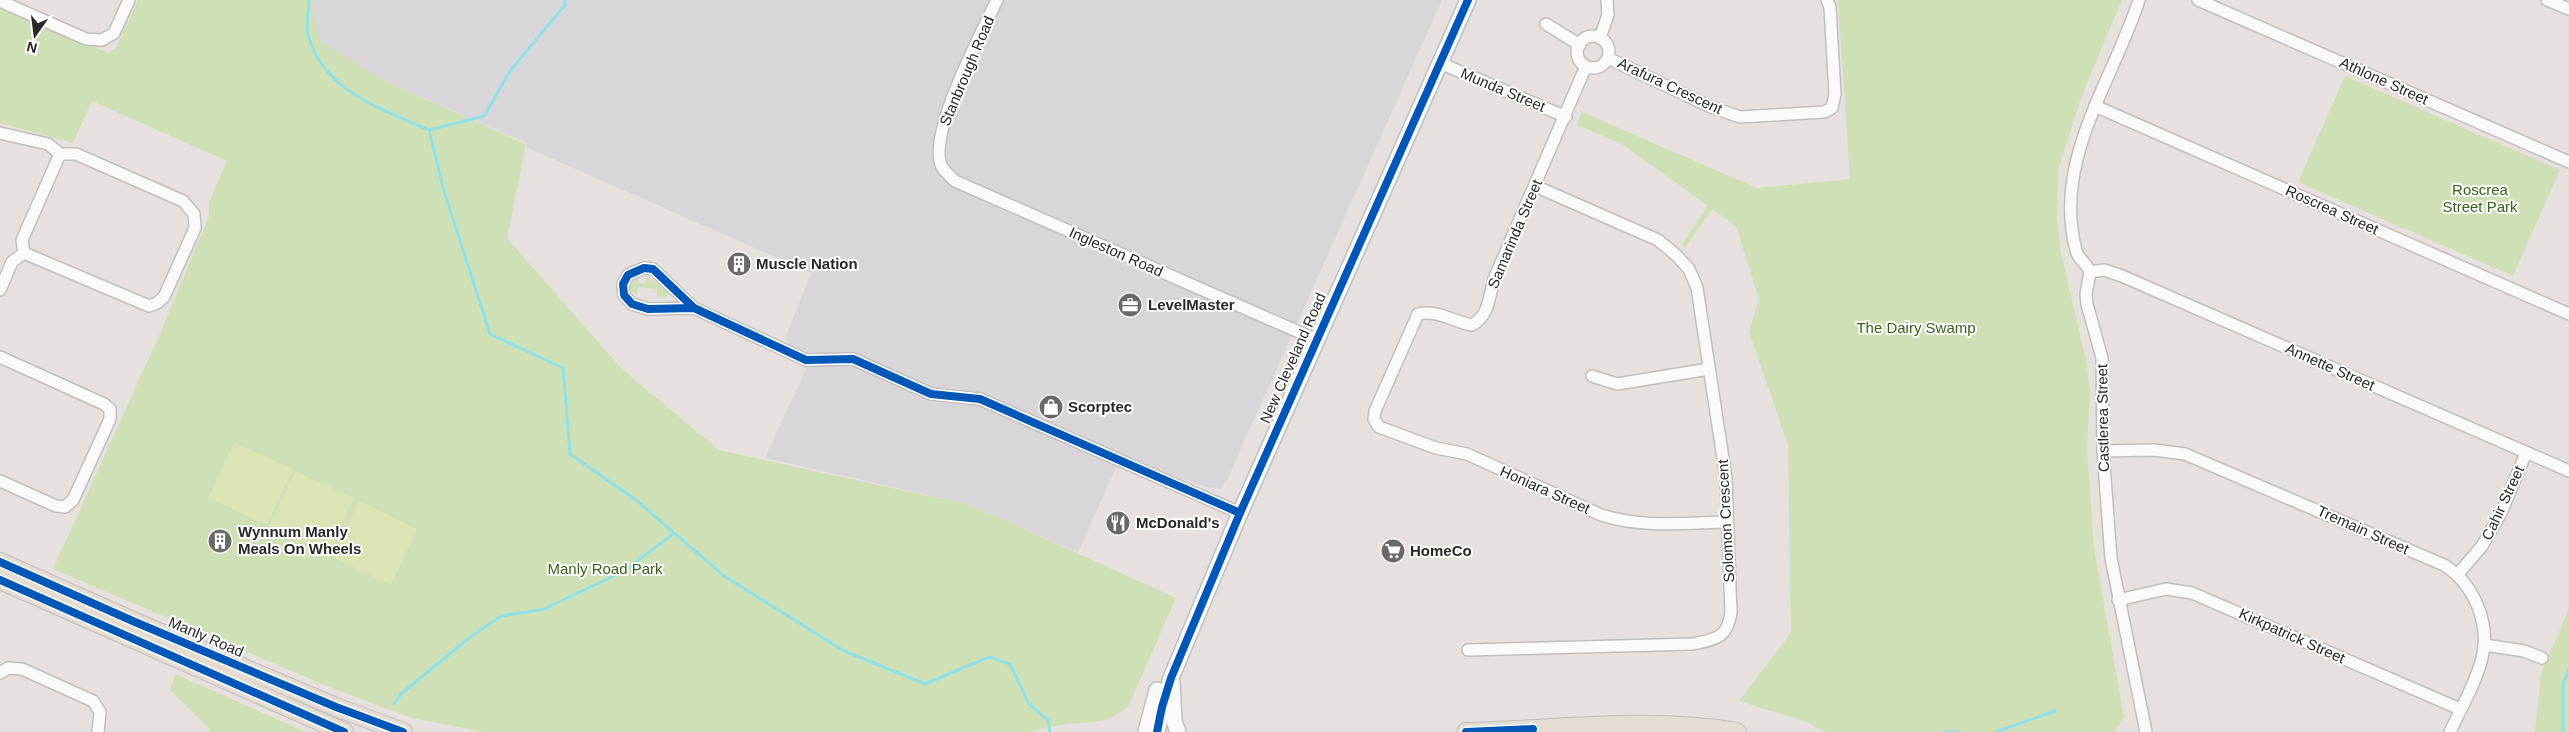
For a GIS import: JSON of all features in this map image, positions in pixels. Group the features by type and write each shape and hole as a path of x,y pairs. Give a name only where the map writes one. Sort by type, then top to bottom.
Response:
{"main road":[{"name":"Manly Road","path":"0,562 135,622 336,707 403,732"},
{"name":"Manly Road","path":"0,580 344,732"},
{"path":"1466,732 1637,724 1674,725 1738,732"}],"street":[{"path":"0,1 86,39 102,40 114,33 129,0"},
{"name":"Stanbrough Road","path":"938,142 946,112 997,0"},
{"name":"New Cleveland Road","path":"1157,732 1171,678 1240,514 1468,0"},
{"path":"1600,38 1608,16 1607,0"},
{"name":"Arafura Crescent","path":"1608,58 1711,107 1740,117 1824,112 1832,108 1835,94 1830,7 1827,0"},
{"path":"2090,272 2076,252 2072,211 2073,177 2094,106 2139,0"},
{"name":"Athlone Street","path":"2198,0 2569,162"},
{"path":"2547,0 2569,10"},
{"path":"1546,24 1580,45"},
{"path":"1586,38 1600,38 1607,44 1608,58 1602,66 1586,66 1578,54 1580,45 1586,38"},
{"name":"Munda Street","path":"1440,63 1566,117"},
{"name":"Samarinda Street","path":"1374,419 1375,411 1418,314 1427,312 1437,314 1472,325 1485,314 1494,279 1566,117 1586,66"},
{"name":"Roscrea Street","path":"2094,106 2569,314"},
{"path":"0,133 48,144 60,154 76,154 183,201 194,214 195,228 164,297 157,304 149,306 24,253"},
{"name":"Ingleston Road","path":"938,142 941,166 955,181 1317,340"},
{"path":"24,253 22,240 60,154"},
{"name":"Solomon Crescent","path":"1468,650 1692,644 1714,640 1722,636 1729,626 1731,613 1726,478 1697,288 1689,270 1676,255 1658,240 1535,186"},
{"path":"0,290 12,262 24,253"},
{"path":"694,308 648,309 632,304 624,295 623,284 628,275 635,271 644,268 653,269 694,308 806,360 853,359 931,394 980,398 1240,514"},
{"name":"Annette Street","path":"2090,272 2104,270 2122,276 2569,471"},
{"name":"Castlerea Street","path":"2090,272 2086,294 2102,358 2103,451 2111,558 2146,732"},
{"path":"0,357 104,404 110,409 110,419 77,493 73,500 65,507 56,506 0,481"},
{"path":"1592,376 1617,384 1709,369"},
{"name":"Honiara Street","path":"1374,419 1380,427 1436,448 1467,454 1601,515 1621,521 1641,524 1727,522"},
{"name":"Tremain Street","path":"2103,451 2154,450 2185,454 2444,565 2458,574 2473,595 2482,619 2485,645 2482,660 2450,732"},
{"name":"Cahir Street","path":"2458,574 2482,546 2501,513 2526,453"},
{"name":"Kirkpatrick Street","path":"2118,600 2166,589 2192,593 2460,709"},
{"path":"2485,645 2524,651 2542,658"},
{"path":"0,673 8,668 22,668 93,701 100,712 98,732"},
{"name":"New Cleveland Road","path":"1146,732 1156,691 1171,678"},
{"name":"New Cleveland Road","path":"1171,678 1174,696 1174,720 1178,732"}],"shaded area":[{"path":"310,0 1442,0 1227,480 1221,488 1206,487 1122,454 1078,553 971,505 765,458 806,369 785,338 811,273 526,147 526,143 292,40"}],"green space":[{"name":"Manly Road Park","path":"138,0 314,0 312,11 320,41 385,81 526,144 507,238 622,369 719,450 971,505 1176,598 1129,705 1106,720 1058,726 1030,732 484,732 411,718 324,685 53,569 163,327 209,216 209,202 227,161 92,101 73,143 0,123 0,7 108,53 116,48"},
{"name":"The Dairy Swamp","path":"1838,0 2122,0 2081,98 2058,170 2057,219 2060,248 2086,360 2090,392 2087,448 2094,548 2124,717 2114,732 1825,732 1807,722 1739,701 1791,633 1788,445 1749,332 1759,299 1736,226 1712,209 1685,248 1681,245 1708,206 1622,144 1577,125 1582,112 1757,188 1850,179"},
{"name":"Roscrea Street Park","path":"2345,76 2560,170 2513,276 2298,182"},
{"path":"638,275 638,283 645,284 646,276 649,277 668,293 667,297 657,297 657,289 638,287 637,295 631,290 630,282 631,279"},
{"path":"234,442 293,469 267,525 208,498"},
{"path":"295,471 354,498 328,554 269,527"},
{"path":"359,501 417,529 391,585 332,557"},
{"path":"2569,609 2569,732 2535,732 2541,673"},
{"path":"175,674 306,732 209,732 210,729 170,690"}],"waterway":[{"path":"309,0 307,30 315,54 326,70 356,96 429,130 444,191 490,334 563,368 570,454 636,500 724,576 844,651 925,684 989,657 1010,664 1029,704 1048,720 1050,732"},
{"path":"429,130 484,116 510,71 565,5 565,0"},
{"path":"394,704 401,694 469,638 501,616 544,609 624,571 674,533"},
{"path":"2563,732 2563,684 2569,670"},
{"path":"1996,732 2055,711"},
{"path":"1944,732 1960,732"}],"cycle path":[{"path":"1157,732 1171,678 1240,513 1468,0"},
{"path":"694,308 653,269 644,268 628,275 623,284 624,295 632,304 648,309 694,308 806,360 853,359 931,394 980,399 1240,513"},
{"path":"0,562 135,622 336,707 403,732"},
{"path":"0,580 344,732"},
{"path":"1466,732 1533,729"}],"place":[{"name":"Muscle Nation","path":"739,264"},
{"name":"LevelMaster","path":"1130,305"},
{"name":"Scorptec","path":"1051,407"},
{"name":"McDonald's","path":"1118,523"},
{"name":"Wynnum Manly Meals On Wheels","path":"220,541"},
{"name":"HomeCo","path":"1393,551"}]}
